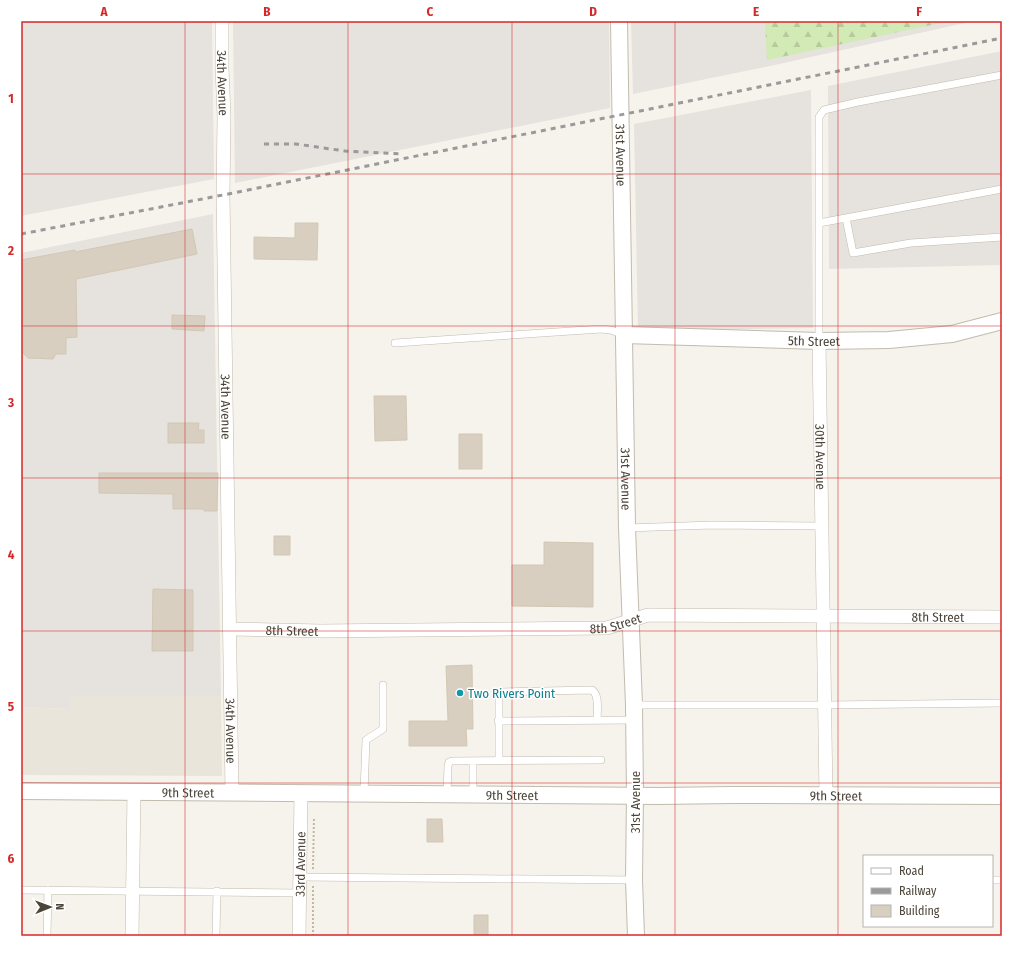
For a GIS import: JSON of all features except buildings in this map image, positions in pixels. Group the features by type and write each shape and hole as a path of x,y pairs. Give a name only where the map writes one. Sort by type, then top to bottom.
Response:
{"street":[{"name":"34th Avenue","path":"222,21 224,118 223,195 232,793"},
{"name":"31st Avenue","path":"619,21 627,528 634,713 634,880 636,936"},
{"name":"5th Street","path":"624,335 819,341 889,340 952,334 1002,321"},
{"name":"30th Avenue","path":"819,341 826,796"},
{"name":"8th Street","path":"229,629 321,631 607,628 648,615 1002,617"},
{"name":"9th Street","path":"21,791 1002,796"},
{"path":"132,936 134,791"},
{"name":"33rd Avenue","path":"299,936 301,793"}],"lane":[{"name":"30th Avenue","path":"819,341 819,117 824,110 858,102 1002,75"},
{"path":"819,223 1002,189"},
{"path":"846,218 853,253 911,243 1002,237"},
{"path":"395,343 601,329 611,330 624,335"},
{"path":"627,528 712,525 822,526"},
{"path":"364,793 366,740 382,729 383,685"},
{"path":"499,761 499,694 502,692 592,690 597,695 597,721"},
{"path":"498,721 597,721 634,713 825,705 1002,703"},
{"path":"447,794 448,766 449,762 452,761 601,760"},
{"path":"473,761 473,794"},
{"path":"300,877 634,880"},
{"path":"21,890 300,893"},
{"path":"47,936 48,890"},
{"path":"216,891 216,936"}],"path":[{"path":"313,936 314,816"}],"shaded area":[{"path":"21,21 212,21 214,179 21,216"},
{"path":"233,21 609,21 610,108 235,183"},
{"path":"631,21 974,21 770,66 633,94"},
{"path":"1002,51 1002,265 829,269 828,86"},
{"path":"811,90 813,328 638,331 634,124"},
{"path":"213,214 221,696 70,696 70,709 21,707 21,253"},
{"path":"70,696 221,696 222,776 21,775 21,707 70,709"}],"green space":[{"path":"765,21 950,21 767,60"}],"railway":[{"path":"21,234 223,195 1002,38"},
{"path":"264,144 296,144 345,151 402,154"}],"place":[{"name":"Two Rivers Point","path":"460,693"}]}
